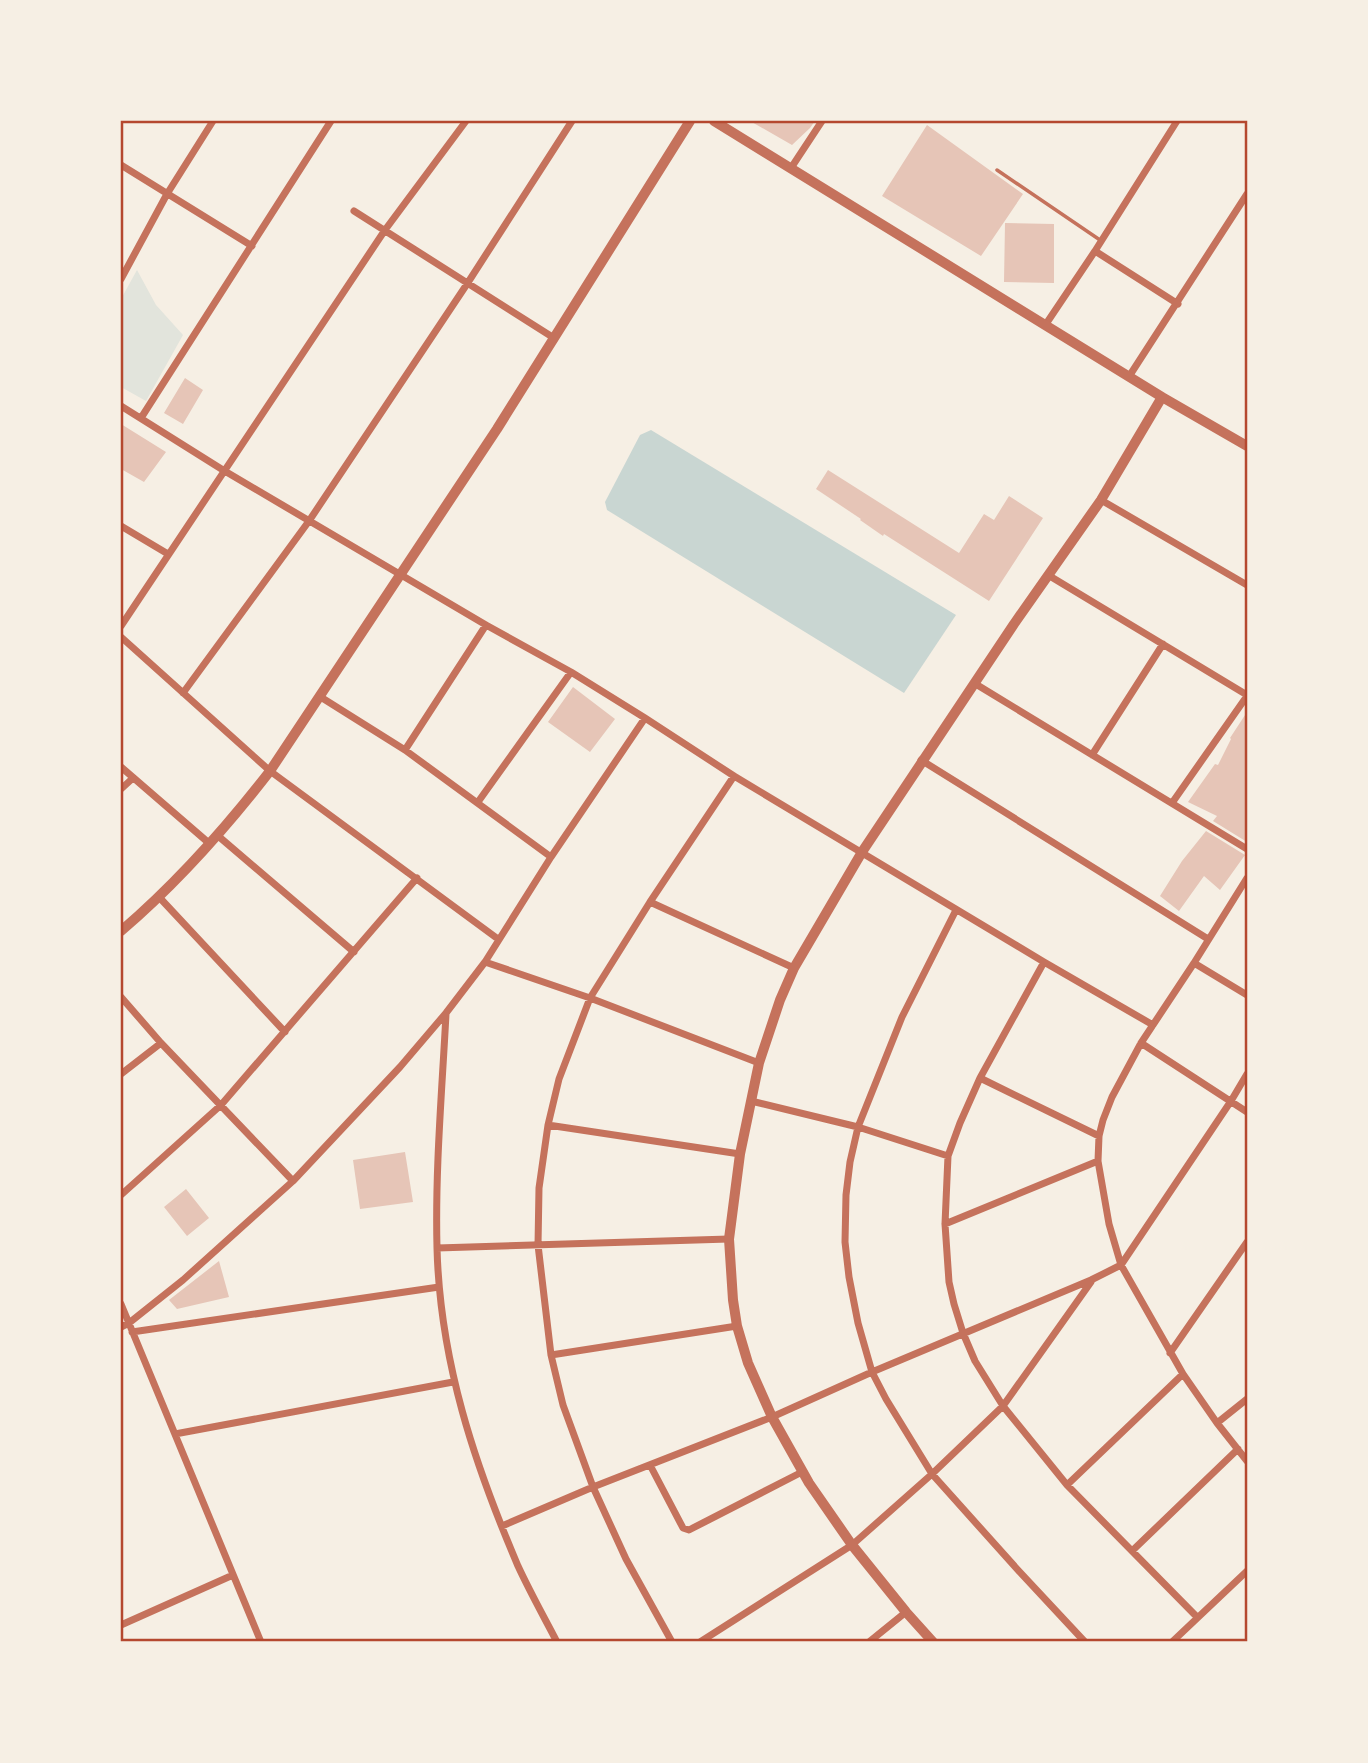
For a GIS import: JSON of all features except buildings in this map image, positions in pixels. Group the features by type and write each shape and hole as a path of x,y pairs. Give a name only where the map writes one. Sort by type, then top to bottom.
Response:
{"street":[{"path":"121,279 167,194 213,121"},
{"path":"141,418 331,121"},
{"path":"121,626 385,230 466,121"},
{"path":"183,693 309,521 572,121"},
{"path":"121,931 159,897 213,840 270,771 497,429 690,121"},
{"path":"713,121 1247,446"},
{"path":"791,168 822,121"},
{"path":"1046,324 1177,121"},
{"path":"121,165 252,246"},
{"path":"1130,375 1247,194"},
{"path":"354,211 554,338"},
{"path":"1095,251 1178,304"},
{"path":"933,1642 852,1545 803,1472 772,1417 748,1363 737,1326 733,1300 729,1239 740,1154 759,1063 794,968 862,852 921,760 1101,500 1163,397"},
{"path":"121,406 223,471 571,672 734,776 1153,1025"},
{"path":"1101,500 1247,585"},
{"path":"121,526 168,554"},
{"path":"1048,575 1247,695 1172,803"},
{"path":"405,750 486,625"},
{"path":"121,636 270,771 498,939"},
{"path":"1092,755 1163,644"},
{"path":"478,802 571,672"},
{"path":"974,683 1247,849"},
{"path":"320,696 405,750 551,857"},
{"path":"125,1325 183,1280 293,1181 400,1067 485,962 551,857 645,718"},
{"path":"921,760 1208,939"},
{"path":"121,767 354,952"},
{"path":"672,1642 626,1559 593,1487 562,1405 551,1355 538,1245 539,1188 548,1125 559,1079 590,998 734,776"},
{"path":"121,789 133,778"},
{"path":"121,1195 221,1105 417,878"},
{"path":"1247,878 1195,963 1141,1043 1112,1097 1099,1136 1098,1161 1109,1224 1121,1265 1183,1374 1247,1461"},
{"path":"159,897 285,1031"},
{"path":"650,902 794,968"},
{"path":"956,910 902,1017 858,1127 848,1184 845,1242 849,1277 872,1372 932,1474 1085,1642"},
{"path":"485,962 590,998 759,1063"},
{"path":"1044,962 979,1077 948,1156 945,1224 949,1282 963,1333 975,1361 1003,1406 1067,1485 1197,1617"},
{"path":"1195,963 1247,995"},
{"path":"121,996 160,1043 293,1181"},
{"path":"446,1013 437,1248 439,1287 453,1382 471,1443 502,1526 519,1568 557,1642"},
{"path":"121,1073 160,1043"},
{"path":"1141,1043 1247,1112"},
{"path":"502,1526 772,1417 1121,1265 1247,1074"},
{"path":"979,1077 1099,1136"},
{"path":"751,1101 858,1127 948,1156"},
{"path":"548,1125 740,1154"},
{"path":"945,1224 1098,1161"},
{"path":"437,1248 729,1239"},
{"path":"1170,1353 1247,1242"},
{"path":"700,1642 852,1545 932,1474 1003,1406 1091,1280"},
{"path":"132,1332 439,1287"},
{"path":"121,1304 125,1325 132,1332 261,1642"},
{"path":"551,1355 737,1326"},
{"path":"1067,1485 1183,1374"},
{"path":"175,1434 453,1382"},
{"path":"1217,1423 1247,1399"},
{"path":"1132,1551 1238,1450"},
{"path":"650,1465 683,1528 689,1530 803,1472"},
{"path":"1172,1642 1247,1571"},
{"path":"121,1625 233,1576"},
{"path":"869,1642 906,1612"}],"lane":[{"path":"997,170 1101,241"}],"shaded area":[{"path":"137,270 156,305 183,335 146,401 121,387 121,299"},
{"path":"651,430 956,615 904,693 607,510 605,502 640,435"}]}
